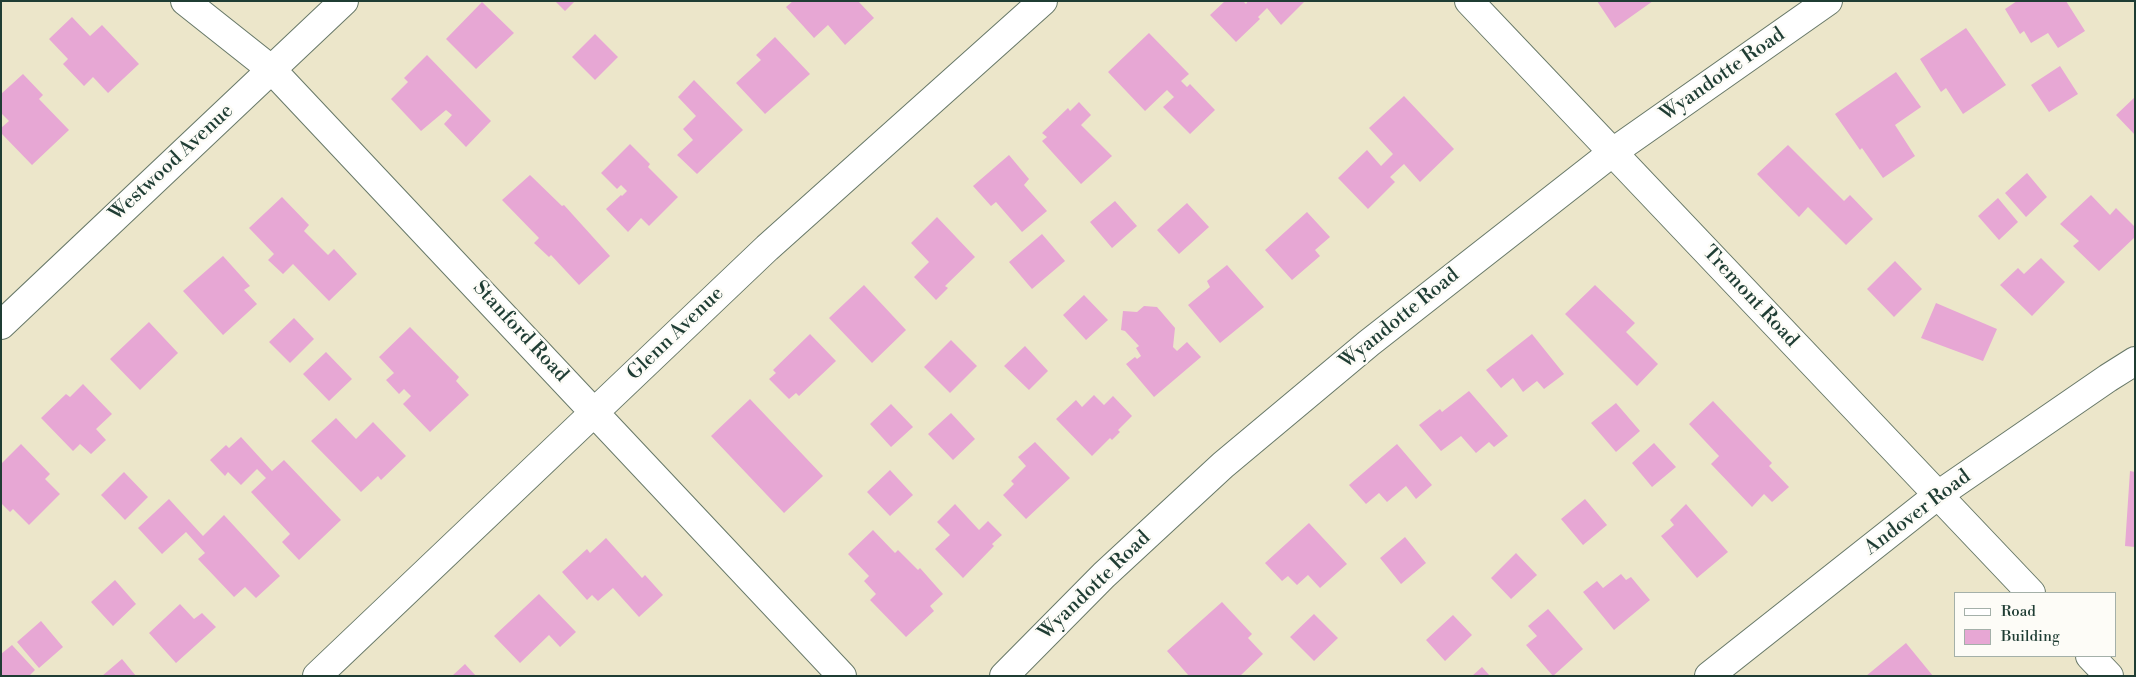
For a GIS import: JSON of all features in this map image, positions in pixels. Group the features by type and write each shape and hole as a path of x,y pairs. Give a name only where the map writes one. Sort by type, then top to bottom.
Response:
{"street":[{"name":"Stanford Road","path":"185,1 272,70 842,676"},
{"name":"Westwood Avenue","path":"1,325 344,1"},
{"name":"Glenn Avenue","path":"317,676 767,248 1043,1"},
{"name":"Tremont Road","path":"1469,1 2030,592"},
{"name":"Wyandotte Road","path":"1004,676 1104,575 1223,465 1368,343 1613,152 1828,1"},
{"name":"Andover Road","path":"1709,676 1938,495 2135,361"},
{"path":"2091,657 2109,676"}],"building":[{"path":"555,1 575,1 565,11"},
{"path":"793,1 858,1 874,18 845,45 828,25 814,38 786,7"},
{"path":"1225,1 1243,1 1246,4 1248,1 1305,1 1281,25 1267,8 1258,17 1260,19 1236,42 1210,15"},
{"path":"1597,1 1653,1 1615,28"},
{"path":"2017,1 2066,1 2085,31 2058,48 2048,33 2031,43 2024,31 2020,34 2005,9"},
{"path":"482,2 514,33 476,69 446,39"},
{"path":"72,17 90,36 102,25 139,64 108,93 93,77 84,86 63,64 68,59 49,39"},
{"path":"1966,28 2006,85 1963,114 1946,88 1941,92 1920,59"},
{"path":"1149,33 1189,74 1181,81 1187,87 1190,84 1215,110 1190,134 1163,107 1174,97 1167,90 1145,111 1108,72"},
{"path":"595,34 618,57 595,80 572,57"},
{"path":"775,37 810,74 765,114 736,83 761,60 756,55"},
{"path":"427,55 491,121 466,147 444,124 452,115 446,110 421,131 391,99 408,82 404,78"},
{"path":"2060,66 2078,94 2049,112 2031,85"},
{"path":"1896,72 1921,107 1895,125 1915,156 1883,178 1862,148 1860,150 1835,114"},
{"path":"23,74 43,95 39,99 69,130 32,165 1,133 1,128 9,121 1,113 1,94"},
{"path":"694,80 743,130 697,174 677,155 693,140 683,129 696,116 678,97"},
{"path":"1404,96 1454,149 1420,182 1404,164 1390,177 1395,182 1368,209 1338,178 1367,150 1381,166 1393,154 1369,128"},
{"path":"2135,97 2135,135 2116,115"},
{"path":"1079,102 1091,115 1081,125 1112,156 1081,184 1042,141 1047,137 1042,133 1068,108 1070,111"},
{"path":"630,144 650,164 648,167 678,197 649,226 641,218 628,232 606,209 627,191 621,185 617,189 601,173"},
{"path":"1788,145 1844,201 1850,195 1873,219 1846,245 1808,207 1799,217 1757,174"},
{"path":"1009,155 1029,179 1024,185 1047,211 1022,232 996,202 991,206 973,186"},
{"path":"2027,173 2047,197 2026,217 2005,193"},
{"path":"530,175 562,206 564,205 610,256 579,285 551,255 549,257 534,243 539,238 502,200"},
{"path":"2091,195 2110,215 2116,208 2135,227 2135,237 2099,271 2073,246 2079,241 2060,224"},
{"path":"282,197 309,225 304,231 328,255 334,249 357,274 329,301 293,264 283,274 268,260 274,254 249,228"},
{"path":"1998,198 2018,222 1999,240 1978,216"},
{"path":"1115,201 1137,226 1112,248 1090,222"},
{"path":"1187,203 1209,227 1179,254 1157,230"},
{"path":"1307,212 1330,237 1315,250 1320,256 1292,280 1265,250"},
{"path":"937,217 975,257 945,286 948,288 936,300 914,277 929,262 911,243"},
{"path":"1042,234 1065,261 1032,289 1009,262"},
{"path":"223,256 250,286 244,290 257,304 223,335 183,291"},
{"path":"2041,258 2065,282 2032,316 2000,285 2018,268 2024,274"},
{"path":"1895,261 1922,289 1894,317 1867,289"},
{"path":"1227,265 1264,307 1220,343 1188,305 1210,287 1207,281"},
{"path":"864,285 906,330 872,363 829,318"},
{"path":"1595,285 1635,323 1626,332 1658,364 1637,386 1565,314"},
{"path":"1084,295 1108,320 1086,340 1063,315"},
{"path":"1936,303 1997,329 1983,361 1921,338"},
{"path":"1144,306 1157,307 1175,328 1173,347 1177,351 1187,342 1201,357 1154,397 1126,364 1135,357 1137,359 1141,356 1136,348 1139,346 1125,331 1121,330 1123,311 1137,312"},
{"path":"294,318 314,339 290,363 269,342"},
{"path":"149,322 178,353 140,390 110,359"},
{"path":"410,327 459,377 456,381 469,395 430,432 403,404 411,396 404,389 399,394 386,380 394,373 379,357"},
{"path":"810,334 836,361 799,396 796,393 789,399 769,379 776,373 773,370"},
{"path":"1532,334 1564,374 1544,389 1537,381 1523,392 1513,378 1501,388 1486,370"},
{"path":"951,340 977,366 950,393 924,367"},
{"path":"1025,346 1048,371 1029,390 1004,366"},
{"path":"326,352 352,379 329,401 303,374"},
{"path":"83,384 112,414 96,429 106,440 91,454 80,444 73,451 41,418 66,394 70,397"},
{"path":"1469,391 1508,436 1494,447 1489,442 1476,453 1461,436 1441,451 1419,425 1440,409 1442,412"},
{"path":"1094,395 1104,405 1113,396 1132,416 1118,430 1120,432 1112,440 1110,438 1092,456 1056,419 1076,400 1082,407"},
{"path":"750,399 823,476 784,513 711,436"},
{"path":"1713,401 1772,463 1769,466 1789,487 1772,502 1764,494 1752,507 1711,464 1719,456 1689,424"},
{"path":"1616,403 1640,431 1616,452 1591,423"},
{"path":"891,404 913,427 891,447 870,424"},
{"path":"951,413 975,439 953,460 928,434"},
{"path":"336,418 356,439 373,422 406,456 381,480 378,476 361,492 311,441"},
{"path":"241,437 272,471 284,460 341,520 299,560 282,542 290,534 251,492 266,478 257,469 241,485 228,472 225,476 210,460 226,445 229,448"},
{"path":"1035,442 1070,478 1026,519 1003,495 1014,484 1011,481 1026,466 1018,457"},
{"path":"1654,443 1676,467 1652,487 1632,463"},
{"path":"21,444 50,474 45,479 60,494 29,525 13,509 10,512 1,503 1,464"},
{"path":"1397,444 1432,485 1416,499 1406,486 1387,502 1379,493 1366,504 1349,485"},
{"path":"890,470 913,495 890,516 867,492"},
{"path":"2130,471 2135,472 2135,547 2125,546"},
{"path":"124,472 148,497 125,520 101,495"},
{"path":"169,499 203,536 224,515 280,576 256,598 245,587 234,597 198,559 205,553 186,532 162,554 138,528"},
{"path":"1585,499 1607,525 1583,545 1561,519"},
{"path":"955,504 979,530 988,521 1002,535 963,578 935,549 950,535 937,522"},
{"path":"1686,504 1728,552 1697,578 1661,536 1674,525 1670,520"},
{"path":"1309,523 1347,564 1320,588 1308,575 1297,585 1288,576 1282,581 1265,563"},
{"path":"873,530 895,553 898,550 918,570 920,568 943,594 930,606 934,611 906,637 870,600 876,594 864,581 869,576 848,554"},
{"path":"1405,537 1426,563 1401,584 1380,558"},
{"path":"606,538 642,578 645,575 663,595 639,617 613,588 598,601 592,595 587,600 562,572 587,549 590,553"},
{"path":"1516,553 1537,575 1511,599 1491,578"},
{"path":"1621,574 1626,580 1631,577 1650,600 1614,630 1583,592 1597,581 1603,588"},
{"path":"115,580 136,604 113,626 91,602"},
{"path":"539,594 576,632 560,647 549,635 520,663 494,636"},
{"path":"1222,602 1252,634 1248,638 1263,654 1240,676 1189,676 1167,651"},
{"path":"180,604 194,619 202,613 216,627 176,663 149,633"},
{"path":"1548,609 1583,649 1553,676 1526,645 1537,636 1528,626"},
{"path":"1314,614 1338,638 1314,661 1290,637"},
{"path":"1453,615 1472,635 1445,661 1426,640"},
{"path":"41,621 63,647 39,668 17,642"},
{"path":"1906,643 1933,676 1866,676"},
{"path":"12,645 35,670 29,676 1,676 1,654"},
{"path":"122,659 136,676 102,676"},
{"path":"465,664 476,676 452,676"},
{"path":"1482,667 1490,676 1472,676"}]}
